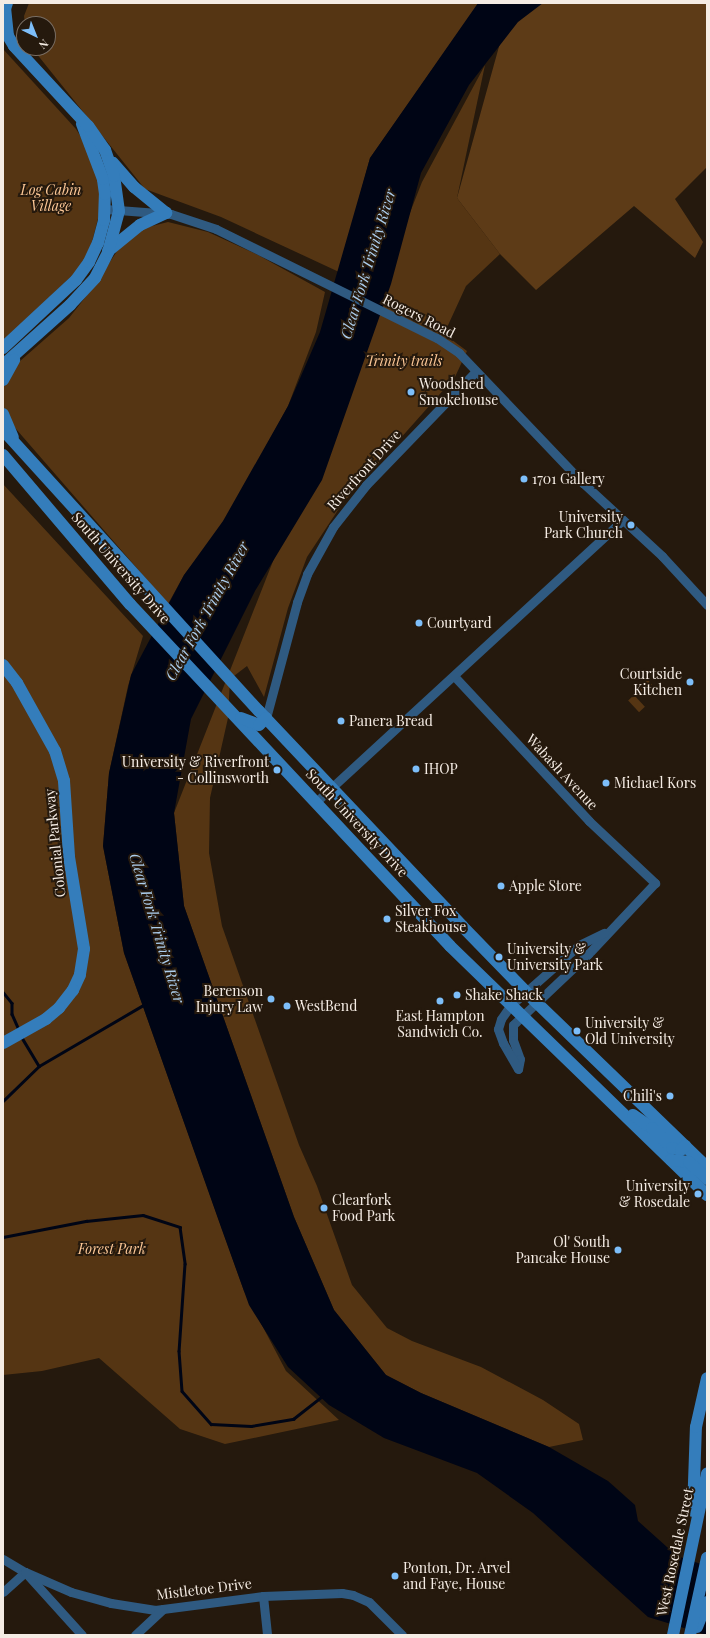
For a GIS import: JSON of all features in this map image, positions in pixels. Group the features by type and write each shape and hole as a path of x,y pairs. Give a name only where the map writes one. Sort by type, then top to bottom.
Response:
{"main road":[{"path":"7,3 5,18 8,36 14,46 96,136 107,155 134,187 166,213 140,225 108,252"},
{"path":"3,348 61,295 89,262 98,243 104,209 103,179 81,121"},
{"path":"3,366 84,292 95,278 108,252 119,210 114,176 107,155"},
{"path":"3,380 7,369 32,339"},
{"path":"3,414 18,447"},
{"name":"South University Drive","path":"3,430 266,718 526,992 707,1167"},
{"name":"South University Drive","path":"3,455 130,604 225,706 317,801 450,946 510,1006 707,1195"},
{"name":"Colonial Parkway","path":"3,665 20,689 55,751 64,781 69,857 84,949 83,965 73,990 53,1014 4,1042"},
{"path":"225,706 247,722 259,725 266,718"},
{"path":"622,1112 635,1115 672,1148 681,1150 685,1146"},
{"path":"671,1160 688,1162 707,1179"},
{"path":"693,1539 696,1428 707,1378"},
{"name":"West Rosedale Street","path":"673,1635 707,1474"},
{"path":"692,1635 707,1558"},
{"path":"692,1635 707,1602"}],"street":[{"name":"Rogers Road","path":"104,209 166,213 216,229 316,280 437,338 459,353 583,483 662,556 707,605"},
{"name":"Riverfront Drive","path":"266,718 297,602 307,574 332,527 366,485 476,371"},
{"path":"317,801 623,520"},
{"name":"Wabash Avenue","path":"454,676 589,821 655,883 607,931"},
{"path":"607,931 588,954 522,1016 512,1029 520,1059 518,1069 511,1061 498,1029 501,1019 510,1006 579,945 607,931"},
{"name":"Mistletoe Drive","path":"3,1559 25,1572 71,1592 111,1603 163,1609 263,1596 342,1593 353,1595 369,1602 402,1635"},
{"path":"3,1592 25,1572 82,1635"},
{"path":"263,1596 266,1635"},
{"path":"134,1635 163,1609"}],"green space":[{"path":"29,3 479,3 370,158 339,272 221,217 145,189 38,56 56,56 56,16 24,16"},
{"name":"Log Cabin Village","path":"3,49 76,129 89,150 98,170 101,207 91,246 79,269 3,341"},
{"name":"Trinity trails","path":"485,65 457,198 500,254 466,286 444,334 467,351 455,377 342,504 307,557 288,608 264,697 247,666 230,679 228,718 210,798 209,853 222,926 299,1145 317,1186 352,1285 387,1328 412,1341 481,1367 543,1400 579,1424 583,1440 549,1447 421,1393 386,1375 334,1310 294,1217 184,906 174,813 422,182"},
{"path":"168,222 208,232 258,255 325,292 316,332 288,406 225,522 184,575 168,604 3,414 3,376 69,318 95,285 119,248 144,228"},
{"name":"Forest Park","path":"3,484 143,636 128,686 109,773 103,846 124,953 244,1291 286,1371 339,1420 225,1444 180,1429 99,1358 42,1371 3,1375"},
{"path":"648,680 653,686 641,696 636,690"},
{"path":"634,695 645,707 639,712 628,700"}],"shaded area":[{"path":"527,3 707,3 707,167 675,199 703,242 695,258 634,206 536,290 500,254 457,198 508,14"}],"water":[{"name":"Clear Fork Trinity River","path":"478,3 543,3 518,22 469,85 421,173 391,284 322,480 255,591 191,719 174,813 184,906 294,1217 334,1310 386,1375 421,1393 549,1447 608,1481 635,1505 638,1521 677,1556 707,1566 707,1635 648,1617 533,1513 477,1473 384,1438 329,1405 288,1367 249,1305 222,1230 124,953 103,846 109,773 131,675 184,575 223,521 288,406 320,332 370,158"}],"waterway":[{"path":"3,992 12,1003 12,1014 19,1030"},
{"path":"21,1036 39,1066 145,1004"},
{"path":"3,1101 39,1066"},
{"path":"3,1237 86,1221 143,1215 180,1227 185,1264 179,1351 182,1391 211,1424 251,1426 293,1419 324,1395"}],"place":[{"name":"Woodshed Smokehouse","path":"411,392"},
{"name":"1701 Gallery","path":"524,479"},
{"name":"University Park Church","path":"631,525"},
{"name":"Courtyard","path":"419,623"},
{"name":"Courtside Kitchen","path":"690,682"},
{"name":"Panera Bread","path":"341,721"},
{"name":"IHOP","path":"416,769"},
{"name":"University & Riverfront - Collinsworth","path":"277,770"},
{"name":"Michael Kors","path":"606,783"},
{"name":"Apple Store","path":"501,886"},
{"name":"Silver Fox Steakhouse","path":"387,919"},
{"name":"University & University Park","path":"499,957"},
{"name":"Shake Shack","path":"457,995"},
{"name":"Berenson Injury Law","path":"271,999"},
{"name":"East Hampton Sandwich Co.","path":"440,1001"},
{"name":"WestBend","path":"287,1006"},
{"name":"University & Old University","path":"577,1031"},
{"name":"Chili's","path":"670,1096"},
{"name":"University & Rosedale","path":"698,1194"},
{"name":"Clearfork Food Park","path":"324,1208"},
{"name":"Ol' South Pancake House","path":"618,1250"},
{"name":"Ponton, Dr. Arvel and Faye, House","path":"395,1576"}]}
